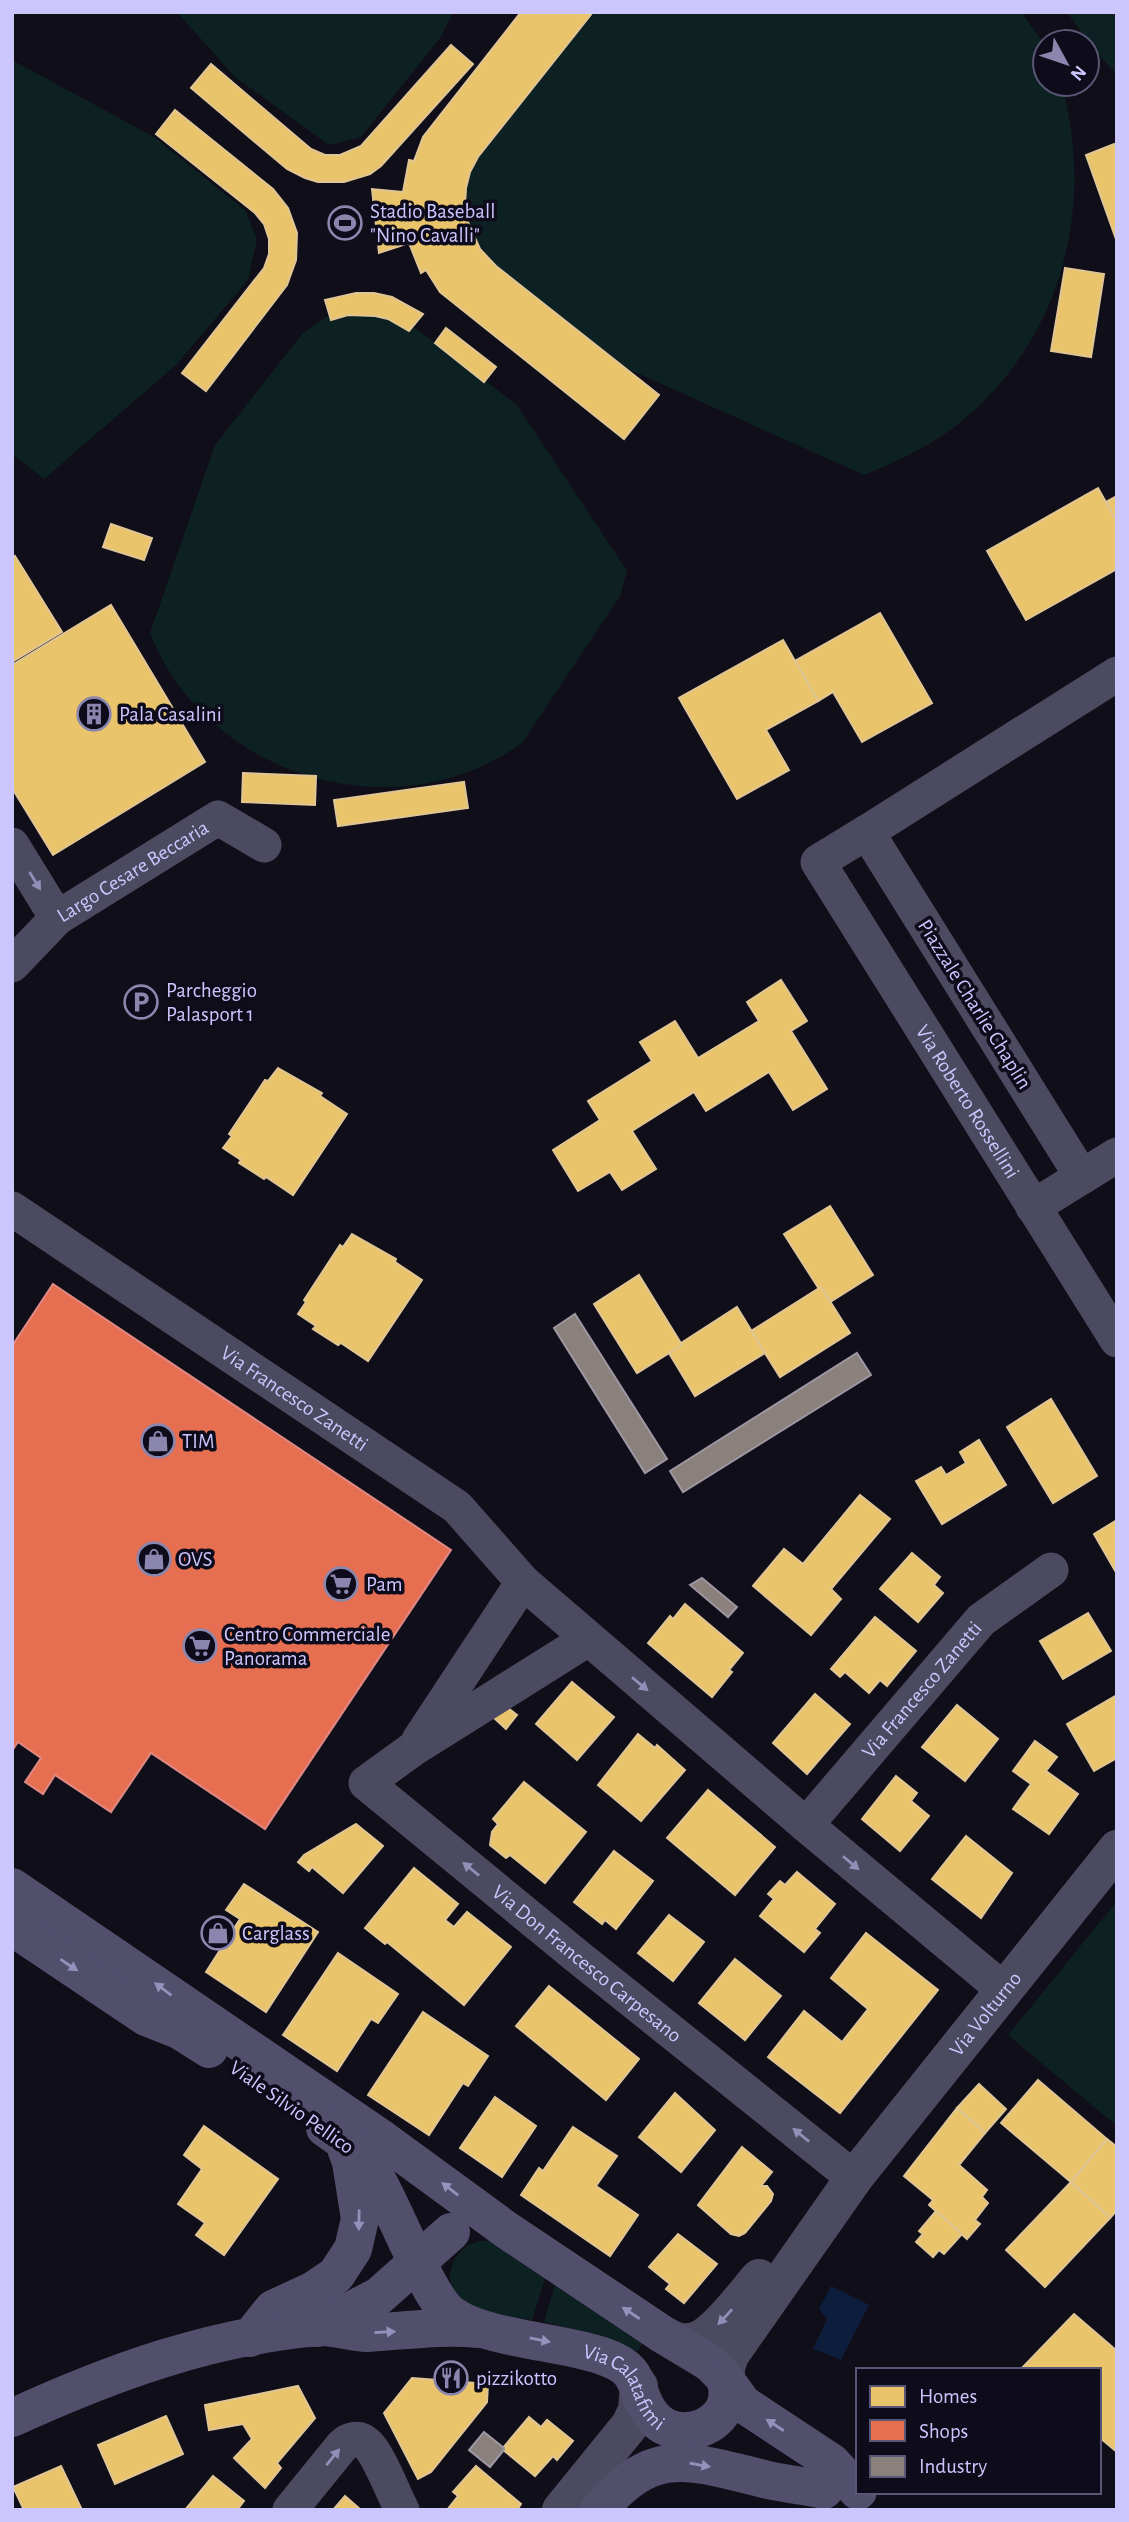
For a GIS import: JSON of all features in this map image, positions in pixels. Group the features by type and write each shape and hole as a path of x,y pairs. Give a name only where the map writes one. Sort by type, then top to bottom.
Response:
{"main road":[{"name":"Viale Silvio Pellico","path":"12,1887 382,2139 505,2229 710,2363 743,2404 831,2462 859,2498"},
{"name":"Viale Silvio Pellico","path":"12,1927 146,2017 185,2033 355,2149 369,2165 436,2297"},
{"path":"250,2338 273,2309 314,2290 336,2275 353,2249 359,2230 359,2208 349,2154 334,2134"},
{"name":"Viale Silvio Pellico","path":"451,2232 460,2225 472,2222 495,2224 505,2229"},
{"path":"436,2297 431,2275 432,2264 442,2242 451,2232"},
{"name":"Via Calatafimi","path":"317,2328 379,2296 451,2232"},
{"name":"Via Calatafimi","path":"436,2297 457,2318 488,2331"},
{"name":"Via Calatafimi","path":"12,2418 130,2368 189,2351 317,2328 359,2333 440,2329 488,2331 564,2345 608,2357 627,2368 639,2386 654,2419 665,2426 684,2431 707,2426 723,2411 727,2397 726,2381"},
{"path":"684,2431 712,2436 749,2450 859,2498"},
{"path":"599,2510 629,2479 655,2466 673,2462 707,2466 859,2498"}],"street":[{"path":"867,832 1117,674"},
{"name":"Largo Cesare Beccaria","path":"12,965 57,918 218,818 264,845"},
{"name":"Via Roberto Rossellini","path":"867,832 818,862 1117,1340"},
{"name":"Piazzale Charlie Chaplin","path":"867,832 1082,1177"},
{"path":"12,845 57,918"},
{"path":"1033,1207 1117,1155"},
{"name":"Via Francesco Zanetti","path":"12,1209 457,1507 523,1582 806,1825 1004,1990"},
{"name":"Via Francesco Zanetti","path":"806,1825 981,1620 1051,1570"},
{"path":"412,1749 523,1582"},
{"path":"412,1749 588,1639"},
{"name":"Via Don Francesco Carpesano","path":"412,1749 366,1783 854,2178"},
{"name":"Via Volturno","path":"726,2381 730,2355 854,2178 1117,1849"},
{"name":"Via Volturno","path":"662,2334 687,2343 709,2333 827,2199 854,2178"},
{"path":"561,2510 630,2425 637,2410 639,2386"},
{"path":"587,2510 630,2459 648,2444 670,2433 684,2431"},
{"path":"290,2510 342,2446 352,2439 359,2439 369,2445 401,2510"}],"green space":[{"path":"177,12 453,12 440,38 361,137 329,145 235,77"},
{"path":"597,12 1021,12 1033,28 1031,98 1065,98 1072,141 1074,188 1069,235 1058,280 1041,323 1016,363 986,399 939,438 908,456 864,475 626,368 496,266 476,242 469,228 465,205 468,180 474,164 587,20"},
{"path":"1067,12 1117,12 1117,75 1101,57 1101,28 1078,28"},
{"path":"12,60 154,137 245,210 257,239 248,280 176,365 44,479 12,454"},
{"path":"354,308 411,325 517,405 627,571 620,596 523,742 473,770 419,784 364,786 310,776 259,755 214,724 177,683 150,633 215,445 303,333 326,317"},
{"path":"1117,1901 1117,2126 1008,2035"},
{"path":"479,2241 493,2241 546,2275 532,2320 476,2307 454,2292 450,2280 454,2261 462,2250"},
{"path":"556,2282 643,2343 637,2352 603,2336 544,2322"}],"water":[{"path":"831,2286 869,2305 841,2360 813,2349 827,2319 819,2309"}],"building: Homes":[{"path":"521,12 593,12 478,157 466,188 467,220 480,249 496,266 659,395 624,439 440,292 426,270 421,273 409,243 379,253 372,189 403,192 409,160 414,161 423,137"},
{"path":"451,45 473,64 381,166 370,174 344,182 318,182 287,169 191,88 211,64 311,149 325,155 340,155 361,146"},
{"path":"175,110 273,189 288,208 297,233 296,260 287,285 206,391 182,373 264,268 269,254 269,239 264,224 255,213 156,134"},
{"path":"1114,144 1117,152 1117,242 1086,155"},
{"path":"1065,268 1104,274 1091,357 1051,351"},
{"path":"356,293 392,297 423,314 409,331 388,319 375,316 348,315 331,320 325,300"},
{"path":"446,328 496,367 484,382 435,343"},
{"path":"1098,488 1117,522 1117,569 1026,620 987,551"},
{"path":"1117,496 1117,522 1106,502"},
{"path":"111,524 152,538 144,560 103,547"},
{"path":"15,556 62,632 12,662 12,558"},
{"name":"Pala Casalini","path":"111,605 205,762 53,855 12,788 12,665"},
{"path":"880,613 932,703 862,742 833,692 818,701 795,661"},
{"path":"783,640 818,701 766,730 789,770 737,799 679,698"},
{"path":"243,773 316,776 315,805 242,802"},
{"path":"464,782 468,808 338,826 334,800"},
{"path":"781,980 807,1021 791,1031 827,1089 793,1110 769,1072 706,1111 694,1092 632,1131 656,1169 622,1190 610,1172 578,1191 553,1150 600,1120 588,1101 652,1061 640,1042 675,1021 698,1058 759,1021 747,1002"},
{"path":"278,1068 322,1093 320,1096 347,1114 293,1195 239,1163 241,1160 223,1148 232,1136 229,1134 265,1080 268,1081"},
{"path":"830,1206 873,1275 830,1302 784,1234"},
{"path":"352,1234 396,1259 395,1262 422,1280 368,1361 313,1329 316,1326 298,1314 306,1302 304,1300 340,1245 343,1247"},
{"path":"639,1275 682,1345 637,1373 594,1304"},
{"path":"821,1287 850,1333 780,1377 751,1331"},
{"path":"737,1307 765,1353 695,1396 669,1353"},
{"path":"1051,1399 1097,1476 1053,1503 1007,1427"},
{"path":"979,1440 1006,1485 942,1524 916,1481 941,1467 946,1475 966,1463 960,1452"},
{"path":"860,1495 890,1519 831,1589 841,1599 811,1635 753,1586 784,1549 803,1564"},
{"path":"1117,1520 1117,1574 1094,1534"},
{"path":"912,1553 940,1577 934,1585 943,1593 918,1622 880,1589"},
{"path":"685,1604 743,1653 712,1697 648,1643 670,1616 673,1619"},
{"path":"1088,1613 1111,1651 1063,1679 1040,1641"},
{"path":"875,1617 916,1651 887,1686 880,1680 869,1693 845,1672 840,1677 831,1669"},
{"path":"572,1682 614,1717 577,1760 536,1724"},
{"path":"815,1694 850,1724 807,1774 773,1743"},
{"path":"1117,1695 1117,1758 1094,1771 1067,1724"},
{"path":"504,1705 517,1715 506,1729 494,1718"},
{"path":"957,1705 998,1739 965,1781 922,1747"},
{"path":"638,1734 655,1748 657,1745 685,1770 641,1821 598,1785"},
{"path":"1035,1741 1057,1757 1046,1771 1078,1794 1049,1834 1013,1809 1031,1784 1013,1771"},
{"path":"896,1776 917,1793 911,1801 929,1816 900,1851 862,1819"},
{"path":"524,1782 586,1832 545,1883 510,1855 506,1858 490,1845 492,1832 498,1824 493,1819"},
{"path":"708,1790 775,1847 735,1895 667,1838"},
{"path":"356,1824 383,1846 343,1893 312,1867 309,1871 298,1862 304,1855"},
{"path":"966,1836 1012,1873 981,1918 932,1879"},
{"path":"614,1851 653,1881 616,1929 605,1920 602,1924 574,1902"},
{"path":"414,1868 458,1904 445,1920 454,1927 467,1912 511,1947 464,2005 387,1942 385,1944 365,1928"},
{"path":"797,1872 835,1904 815,1929 820,1933 804,1952 760,1916 774,1899 768,1894 780,1881 785,1885"},
{"path":"244,1884 318,1932 266,2012 206,1972 240,1919 226,1910"},
{"path":"669,1915 704,1942 673,1981 638,1953"},
{"path":"866,1933 938,1990 840,2113 768,2057 804,2011 842,2042 868,2009 831,1978"},
{"path":"338,1953 398,1994 378,2023 371,2019 337,2071 283,2035"},
{"path":"735,1959 781,1996 745,2040 699,2003"},
{"path":"549,1986 639,2059 606,2100 516,2026"},
{"path":"423,2012 488,2056 468,2086 463,2083 429,2135 368,2095"},
{"path":"1038,2080 1107,2139 1071,2182 1001,2123"},
{"path":"979,2084 1006,2109 985,2133 957,2108"},
{"path":"675,2093 715,2130 681,2172 639,2137"},
{"path":"495,2097 536,2126 502,2177 460,2148"},
{"path":"957,2108 985,2133 959,2165 987,2190 982,2197 988,2203 975,2220 980,2224 967,2239 929,2205 933,2200 904,2176"},
{"path":"204,2126 278,2179 224,2255 196,2235 205,2223 178,2204 202,2169 184,2155"},
{"path":"573,2127 617,2156 596,2186 638,2215 610,2256 521,2195 539,2168 543,2171"},
{"path":"1107,2139 1117,2147 1117,2210 1110,2218 1071,2182"},
{"path":"742,2147 772,2172 761,2186 767,2186 773,2194 771,2201 745,2233 739,2236 731,2234 698,2205"},
{"path":"1071,2182 1110,2218 1045,2287 1006,2250"},
{"path":"936,2211 962,2234 944,2254 939,2250 933,2257 916,2242 923,2234 919,2231"},
{"path":"678,2234 717,2264 684,2303 666,2289 670,2284 649,2267"},
{"path":"1074,2314 1117,2351 1117,2452 1101,2439 1101,2368 1022,2368"},
{"path":"412,2378 488,2384 487,2402 431,2472 418,2479 384,2413"},
{"path":"298,2386 315,2418 277,2463 281,2468 265,2488 234,2458 252,2439 243,2424 209,2430 205,2405"},
{"path":"166,2416 183,2454 115,2484 98,2445"},
{"path":"529,2417 541,2427 547,2420 573,2441 557,2460 553,2456 535,2476 502,2449"},
{"path":"61,2466 82,2510 24,2510 13,2487"},
{"path":"476,2466 521,2504 517,2510 447,2510 458,2496 453,2492"},
{"path":"213,2476 244,2501 237,2510 185,2510"},
{"path":"345,2496 361,2510 333,2510"}],"building: Shops":[{"name":"Centro Commerciale Panorama","path":"53,1284 451,1550 265,1829 151,1753 111,1812 55,1775 43,1794 25,1782 41,1758 18,1742 12,1751 12,1346"}],"building: Industry":[{"path":"575,1314 667,1459 645,1473 554,1328"},
{"path":"857,1353 871,1375 683,1492 670,1471"},
{"path":"702,1578 737,1607 728,1617 690,1585"},
{"path":"484,2432 504,2448 490,2467 469,2450"}],"place":[{"name":"Stadio Baseball \"Nino Cavalli\"","path":"345,223"},
{"name":"Pala Casalini","path":"94,714"},
{"name":"Parcheggio Palasport 1","path":"141,1002"},
{"name":"TIM","path":"158,1441"},
{"name":"OVS","path":"154,1559"},
{"name":"Pam","path":"341,1584"},
{"name":"Centro Commerciale Panorama","path":"200,1646"},
{"name":"Carglass","path":"218,1933"},
{"name":"pizzikotto","path":"451,2378"}]}
